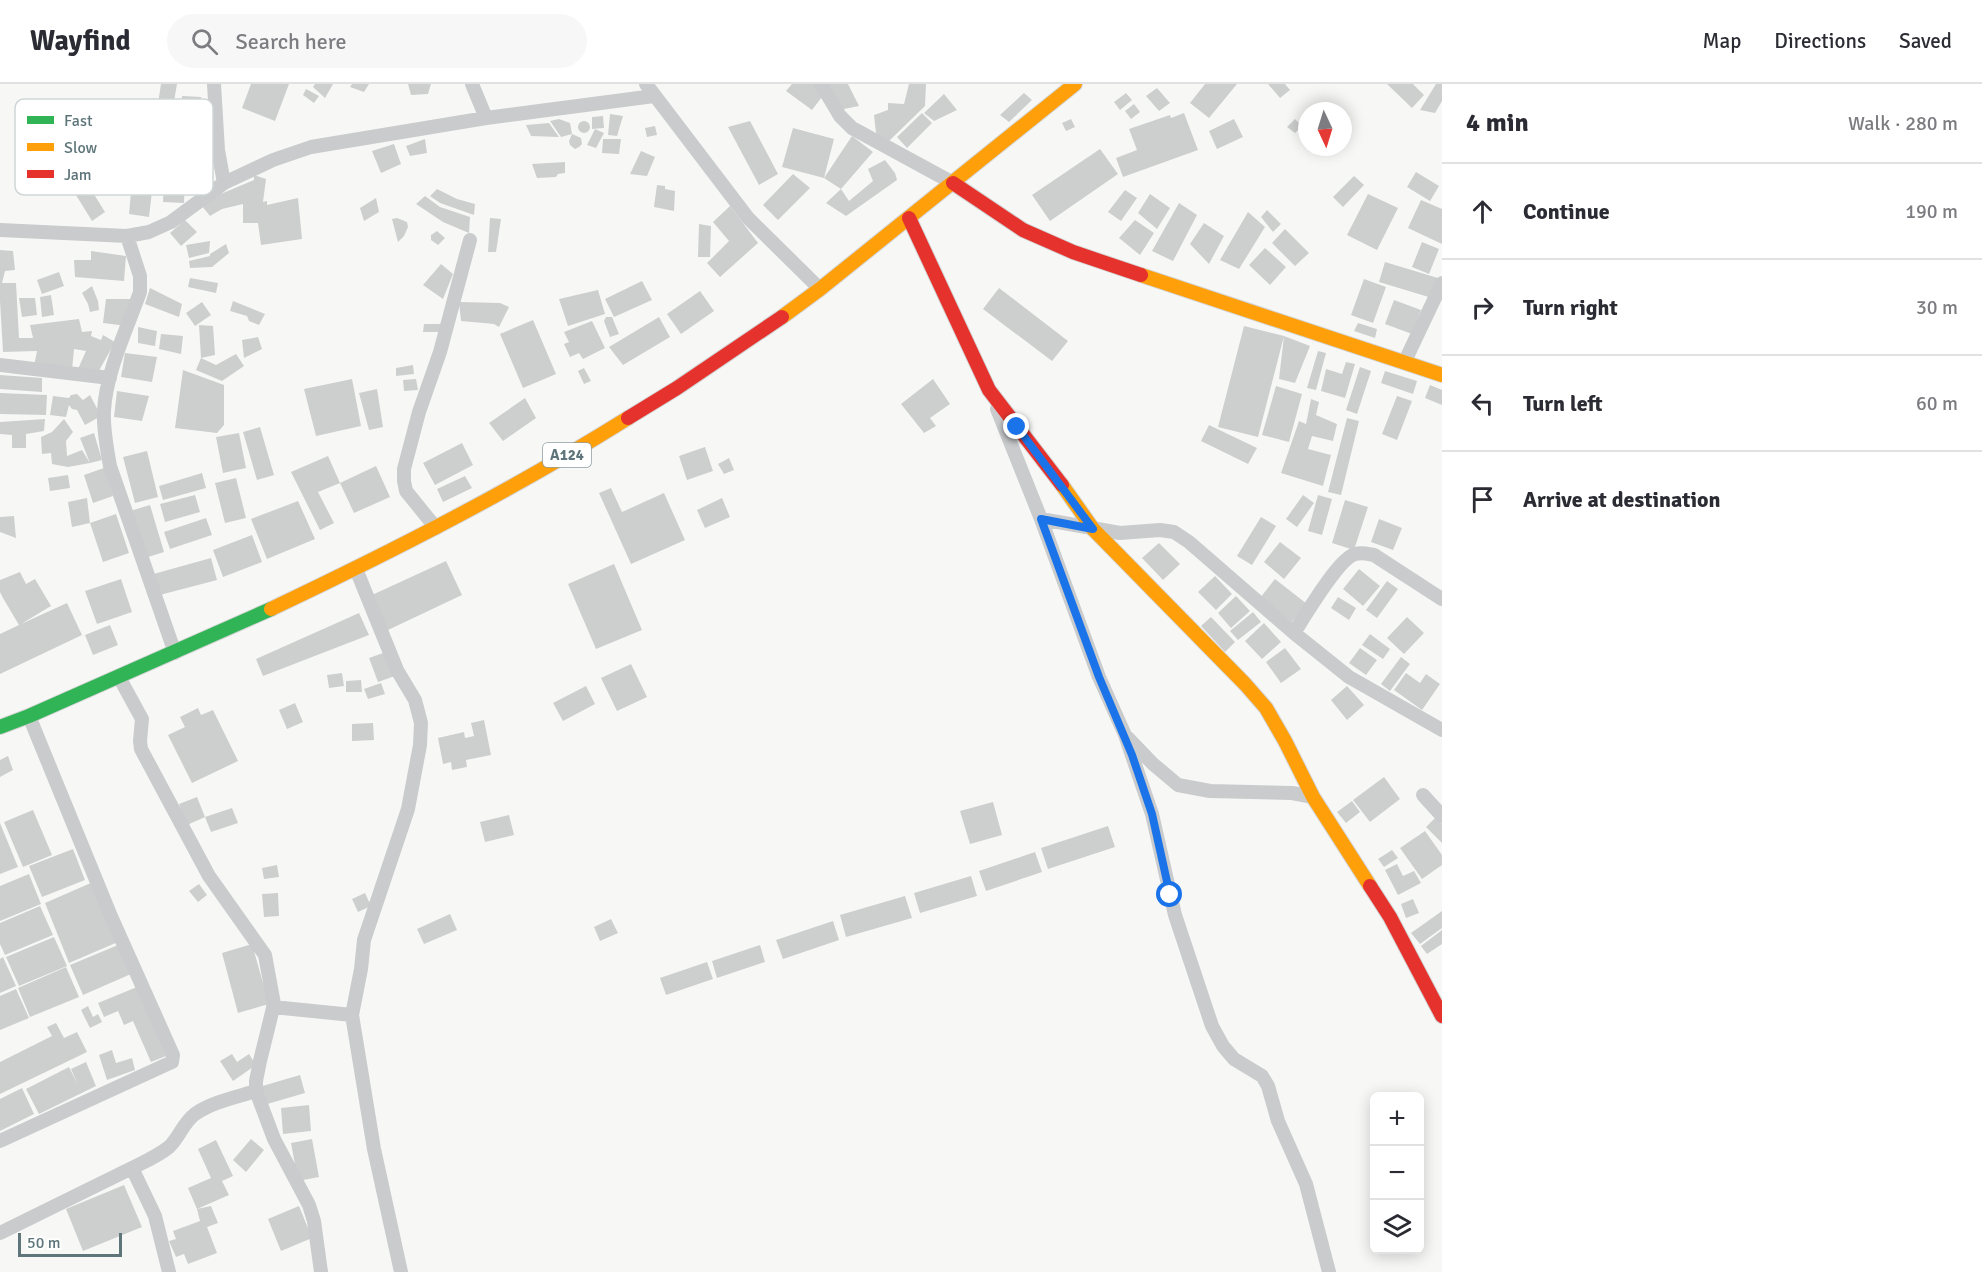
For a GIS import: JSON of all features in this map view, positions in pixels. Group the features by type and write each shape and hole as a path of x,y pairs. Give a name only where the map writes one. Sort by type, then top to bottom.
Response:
{"main road":[{"name":"A124","path":"0,727 175,653 356,569 520,483 667,394 759,334 909,219 1075,84"},
{"path":"953,183 1023,230 1073,252 1442,375"},
{"path":"909,219 989,390 1093,529 1266,708 1313,797 1390,917 1442,1016"}],"street":[{"path":"214,84 217,140 224,183"},
{"path":"472,84 486,118"},
{"path":"821,84 840,116 852,128 953,183"},
{"path":"213,191 224,183 273,160 311,147 650,90 748,218 820,289"},
{"path":"0,230 127,236 149,232 171,222 208,195"},
{"path":"127,236 140,276 140,292 110,378 104,412 110,466 175,653"},
{"path":"436,528 406,491 404,469 419,412 440,352 470,240"},
{"path":"1405,361 1442,283"},
{"path":"0,366 110,378"},
{"path":"989,390 1041,519 1099,677 1125,735 1152,814 1175,915 1212,1026 1223,1046 1234,1059 1262,1076 1268,1086 1278,1121 1306,1184 1329,1272"},
{"path":"1041,519 1120,533 1160,530 1174,532 1189,542 1294,633 1349,677 1442,730"},
{"path":"1294,633 1335,571 1353,555 1365,553 1374,555 1442,599"},
{"path":"356,569 397,670 415,699 422,723 408,809 364,940 352,1015 374,1149 399,1266 408,1272"},
{"path":"119,677 142,719 141,749 183,829 209,876 266,955 273,1007 260,1061 256,1091 274,1139 309,1205 314,1221 321,1272"},
{"path":"0,1141 172,1062 173,1059 29,716"},
{"path":"1125,735 1153,764 1178,785 1210,791 1292,793 1313,797"},
{"path":"1422,795 1442,816"},
{"path":"273,1007 352,1015"},
{"path":"0,1233 132,1168 170,1146 186,1122 204,1109 256,1091"},
{"path":"132,1168 155,1216 169,1272"}],"building":[{"path":"161,84 177,84 174,99 159,99"},
{"path":"251,84 289,84 275,121 242,108"},
{"path":"315,84 333,84 325,98 313,87"},
{"path":"352,84 369,84 364,92 350,87"},
{"path":"408,84 431,84 428,94 411,95"},
{"path":"792,84 815,84 825,93 812,110 786,91"},
{"path":"828,84 848,84 859,106 839,110"},
{"path":"909,84 926,84 925,106 887,143 876,133 874,115 888,110 888,103 904,104"},
{"path":"1205,84 1237,84 1209,118 1190,103"},
{"path":"1268,84 1285,84 1290,90 1280,98"},
{"path":"1387,84 1413,84 1424,95 1412,108"},
{"path":"1436,84 1442,84 1442,101 1435,113 1420,110"},
{"path":"1157,88 1170,103 1159,111 1146,96"},
{"path":"306,89 319,96 314,103 303,95"},
{"path":"1024,93 1032,100 1009,122 1000,115"},
{"path":"1126,93 1132,100 1120,110 1114,102"},
{"path":"944,94 957,110 934,121 924,113"},
{"path":"182,96 201,97 201,99 182,99"},
{"path":"1134,104 1140,112 1131,119 1125,111"},
{"path":"922,113 932,123 907,148 897,137"},
{"path":"1184,113 1198,150 1123,177 1116,158 1137,150 1129,129 1170,115 1171,118"},
{"path":"610,114 623,116 617,136 608,135"},
{"path":"603,116 604,128 592,129 592,117"},
{"path":"559,119 570,123 572,134 561,137 550,121"},
{"path":"1071,119 1075,127 1066,131 1062,123"},
{"path":"1234,119 1243,137 1217,149 1209,131"},
{"path":"1295,119 1298,122 1298,130 1295,133 1287,127"},
{"path":"586,121 590,127 586,133 582,133 578,125"},
{"path":"750,121 778,174 759,185 728,127"},
{"path":"549,123 559,137 531,136 526,125"},
{"path":"655,126 657,135 647,137 645,128"},
{"path":"793,128 834,139 824,178 782,167"},
{"path":"595,129 604,133 596,148 587,145"},
{"path":"572,134 581,138 582,144 575,149 569,141"},
{"path":"852,136 873,152 841,189 824,178"},
{"path":"425,139 427,153 410,156 406,146"},
{"path":"603,139 621,139 619,154 602,153"},
{"path":"394,144 401,164 381,173 372,151"},
{"path":"1100,149 1118,174 1050,221 1032,195"},
{"path":"641,151 655,157 647,176 630,174"},
{"path":"885,160 895,173 897,180 846,216 826,203 841,189 849,201 873,181 868,169"},
{"path":"565,162 565,173 558,174 556,177 537,178 532,164"},
{"path":"1416,172 1439,186 1430,201 1407,187"},
{"path":"793,174 810,188 778,220 763,205"},
{"path":"254,175 266,179 263,202 267,201 267,205 298,198 302,239 261,245 258,223 243,223 243,204 222,209 210,216 202,206 216,196 254,180"},
{"path":"1354,176 1364,185 1343,207 1333,197"},
{"path":"657,185 675,191 674,211 654,207"},
{"path":"437,189 457,199 475,204 474,215 440,203 430,196"},
{"path":"1125,190 1137,198 1121,221 1108,212"},
{"path":"1150,194 1170,208 1157,229 1138,213"},
{"path":"1368,194 1398,208 1377,250 1347,235"},
{"path":"76,195 94,195 105,212 92,221"},
{"path":"131,195 152,195 149,217 129,214"},
{"path":"163,195 184,195 184,203 163,202"},
{"path":"425,196 440,207 470,217 469,233 443,222 416,204"},
{"path":"376,198 379,212 364,221 360,208"},
{"path":"1421,200 1442,209 1442,244 1408,228"},
{"path":"1179,203 1197,215 1173,261 1152,251"},
{"path":"730,206 758,243 720,277 707,263 729,241 713,222"},
{"path":"1267,210 1281,224 1273,232 1261,217"},
{"path":"1248,212 1265,227 1239,269 1220,260"},
{"path":"397,218 407,222 408,227 398,242 392,219"},
{"path":"490,218 501,219 496,252 488,252"},
{"path":"185,220 197,232 181,246 170,233"},
{"path":"1135,220 1154,233 1140,255 1119,238"},
{"path":"1204,223 1224,236 1209,264 1190,244"},
{"path":"699,224 711,226 710,257 698,257"},
{"path":"1285,229 1309,253 1295,266 1272,243"},
{"path":"437,231 445,238 438,245 431,240 431,235"},
{"path":"210,241 209,253 189,258 186,245"},
{"path":"1422,242 1439,249 1429,274 1412,267"},
{"path":"226,244 229,253 212,267 190,268 189,261 210,256"},
{"path":"1265,248 1286,267 1270,285 1249,265"},
{"path":"0,250 13,251 15,270 5,271 2,283 16,283 19,338 33,338 30,325 79,319 82,332 92,331 91,336 101,340 103,335 115,342 96,376 78,369 86,351 74,349 72,370 34,366 37,351 3,352"},
{"path":"91,251 126,256 124,281 75,277 74,260 91,260"},
{"path":"1385,262 1438,278 1432,298 1379,282"},
{"path":"441,264 453,274 443,299 423,285"},
{"path":"59,272 64,286 42,294 37,280"},
{"path":"190,278 218,283 216,293 188,287"},
{"path":"1364,279 1386,287 1373,323 1351,315"},
{"path":"642,281 652,300 614,317 605,299"},
{"path":"92,286 99,310 90,312 82,293"},
{"path":"150,288 182,304 179,317 145,304"},
{"path":"999,288 1068,341 1052,361 983,309"},
{"path":"598,290 605,314 568,326 559,299"},
{"path":"700,291 714,311 681,334 667,314"},
{"path":"51,295 54,315 42,317 40,297"},
{"path":"19,298 35,298 37,315 22,317"},
{"path":"106,299 134,299 127,326 103,323"},
{"path":"1394,300 1421,310 1412,334 1385,324"},
{"path":"233,301 265,314 259,325 249,321 247,316 230,311"},
{"path":"202,302 211,315 195,326 186,313"},
{"path":"459,302 500,303 509,307 499,327 494,324 461,321"},
{"path":"606,317 612,317 619,334 610,337 604,321"},
{"path":"659,317 670,337 623,365 609,347"},
{"path":"533,320 556,374 523,388 500,334"},
{"path":"592,321 605,348 583,359 579,353 570,357 564,344 569,342 564,332"},
{"path":"1358,323 1377,329 1375,338 1354,331"},
{"path":"424,324 442,324 440,332 423,332"},
{"path":"199,325 213,326 215,355 201,358"},
{"path":"1244,326 1284,336 1258,437 1218,427"},
{"path":"138,327 157,331 155,346 138,343"},
{"path":"161,334 183,336 181,354 159,349"},
{"path":"1284,336 1310,346 1295,383 1279,379"},
{"path":"258,337 262,349 244,358 242,340"},
{"path":"1318,351 1326,353 1316,390 1307,388"},
{"path":"125,353 157,357 152,382 121,377"},
{"path":"236,354 244,366 222,381 196,370 201,358 216,365"},
{"path":"1346,362 1355,364 1345,398 1321,391 1326,369 1342,374"},
{"path":"413,365 414,374 396,376 396,368"},
{"path":"1360,367 1371,371 1357,414 1346,410"},
{"path":"584,368 591,381 584,384 578,371"},
{"path":"183,370 224,385 224,425 217,433 175,428"},
{"path":"1385,371 1417,381 1413,394 1381,383"},
{"path":"0,375 42,378 42,392 0,389"},
{"path":"352,379 361,426 316,436 304,389"},
{"path":"416,379 418,390 404,391 403,380"},
{"path":"933,379 950,404 930,418 936,426 924,433 901,404"},
{"path":"1430,385 1442,390 1442,405 1425,398"},
{"path":"1276,386 1302,394 1289,442 1262,435"},
{"path":"377,389 383,427 369,430 359,393"},
{"path":"117,391 149,396 142,421 114,417"},
{"path":"0,393 47,395 46,415 0,414"},
{"path":"77,394 83,400 90,395 101,416 85,425 77,410 72,409 69,405 66,417 50,415 53,396 69,398"},
{"path":"1397,396 1412,401 1397,440 1382,434"},
{"path":"525,398 536,418 503,441 489,423"},
{"path":"1311,399 1319,402 1316,415 1337,424 1333,441 1312,436 1308,449 1331,455 1323,486 1281,473 1299,421 1306,424"},
{"path":"1347,418 1359,421 1341,495 1328,492"},
{"path":"45,419 44,431 26,434 26,448 12,448 12,435 0,434 0,422"},
{"path":"64,419 73,432 66,441 67,456 82,450 90,463 68,467 52,464 51,453 42,454 41,437 52,432"},
{"path":"1209,425 1257,448 1248,464 1201,441"},
{"path":"260,427 274,475 257,480 243,432"},
{"path":"94,433 102,460 90,463 80,438"},
{"path":"239,433 246,468 223,473 216,437"},
{"path":"462,443 473,465 435,485 423,463"},
{"path":"705,447 713,471 687,480 679,456"},
{"path":"147,451 158,497 135,503 123,457"},
{"path":"328,456 340,483 318,492 334,523 320,530 291,472"},
{"path":"729,458 734,470 724,474 718,464"},
{"path":"376,466 390,497 354,513 340,483"},
{"path":"104,468 113,496 93,503 84,475"},
{"path":"202,473 206,488 163,500 159,486"},
{"path":"68,475 70,488 50,491 48,478"},
{"path":"465,476 472,488 443,502 437,489"},
{"path":"236,478 246,518 225,523 215,483"},
{"path":"611,488 622,512 664,493 685,540 631,564 599,493"},
{"path":"195,495 200,512 165,522 160,504"},
{"path":"1303,495 1314,503 1297,527 1286,519"},
{"path":"1318,495 1332,499 1322,535 1308,531"},
{"path":"87,498 90,523 72,527 68,502"},
{"path":"722,498 730,517 705,528 697,510"},
{"path":"1345,500 1368,507 1354,550 1332,543"},
{"path":"298,501 315,539 267,559 251,519"},
{"path":"150,505 164,552 145,558 130,511"},
{"path":"116,514 129,553 103,562 90,523"},
{"path":"14,516 16,538 0,532 0,517"},
{"path":"1261,517 1276,526 1252,565 1237,556"},
{"path":"206,518 212,535 170,549 164,532"},
{"path":"1379,519 1402,528 1393,550 1371,542"},
{"path":"252,535 262,562 223,577 213,550"},
{"path":"1280,542 1301,558 1284,579 1264,562"},
{"path":"1159,543 1180,564 1163,580 1142,558"},
{"path":"211,558 217,580 156,596 150,575"},
{"path":"446,561 462,595 388,630 372,595"},
{"path":"614,564 642,630 596,649 568,584"},
{"path":"1359,569 1380,586 1363,606 1343,589"},
{"path":"20,572 26,584 35,579 51,606 21,624 67,603 82,635 0,674 0,634 19,625 0,592 0,580"},
{"path":"1215,576 1232,594 1216,610 1198,592"},
{"path":"121,579 132,612 97,624 85,591"},
{"path":"1275,579 1307,604 1292,622 1260,598"},
{"path":"1387,581 1398,589 1377,618 1366,610"},
{"path":"1236,596 1250,611 1231,628 1218,613"},
{"path":"1338,597 1356,608 1349,620 1331,608"},
{"path":"1253,612 1261,622 1238,640 1230,631"},
{"path":"359,613 369,635 263,676 256,659"},
{"path":"1211,617 1235,642 1225,652 1201,626"},
{"path":"1407,617 1424,633 1404,654 1387,638"},
{"path":"1264,623 1281,642 1262,659 1245,641"},
{"path":"110,625 118,645 93,655 85,635"},
{"path":"1370,634 1390,649 1383,659 1362,645"},
{"path":"1285,648 1301,669 1281,683 1266,662"},
{"path":"1360,648 1377,660 1366,675 1349,663"},
{"path":"386,652 395,676 378,682 369,658"},
{"path":"1401,657 1410,664 1390,691 1381,684"},
{"path":"631,664 647,697 617,711 601,678"},
{"path":"342,673 344,686 329,688 327,675"},
{"path":"1406,673 1420,683 1426,674 1440,684 1422,710 1394,690"},
{"path":"361,680 362,692 346,692 346,681"},
{"path":"381,683 385,694 368,699 364,689"},
{"path":"586,686 595,704 563,721 553,703"},
{"path":"1347,686 1364,705 1347,720 1331,700"},
{"path":"295,703 303,722 287,729 279,710"},
{"path":"198,708 201,715 213,710 238,761 192,783 168,735 185,727 180,717"},
{"path":"484,720 491,755 466,760 467,767 452,770 451,762 443,764 438,738 464,732 465,738 474,736 471,723"},
{"path":"373,723 374,740 352,741 352,724"},
{"path":"8,756 13,770 0,777 0,760"},
{"path":"1384,777 1400,799 1370,822 1353,800"},
{"path":"197,797 205,817 187,825 179,804"},
{"path":"1352,801 1360,812 1346,823 1337,812"},
{"path":"993,802 1002,835 970,844 960,811"},
{"path":"232,808 238,823 211,832 205,817"},
{"path":"33,810 52,855 23,867 4,822"},
{"path":"509,815 514,835 485,842 480,822"},
{"path":"1436,817 1442,824 1442,843 1426,827"},
{"path":"0,823 18,867 0,874"},
{"path":"1108,826 1115,847 1048,869 1041,848"},
{"path":"1425,831 1442,855 1442,865 1422,879 1400,848"},
{"path":"73,849 85,880 42,897 29,866"},
{"path":"1392,850 1398,858 1384,867 1378,859"},
{"path":"1035,852 1042,872 986,891 979,871"},
{"path":"1397,864 1403,876 1414,871 1421,883 1398,895 1385,870"},
{"path":"277,865 279,877 264,879 262,868"},
{"path":"29,874 41,904 0,921 0,886"},
{"path":"971,876 977,896 920,913 914,893"},
{"path":"93,882 118,942 69,963 45,903"},
{"path":"199,884 207,895 198,902 189,891"},
{"path":"278,893 279,916 264,917 262,894"},
{"path":"365,893 371,906 358,912 352,899"},
{"path":"905,896 912,918 846,937 840,915"},
{"path":"1413,899 1419,913 1406,918 1401,904"},
{"path":"40,906 53,935 5,955 0,944 0,923"},
{"path":"1442,911 1442,928 1420,944 1411,933"},
{"path":"450,914 457,930 424,944 417,929"},
{"path":"611,919 618,933 600,941 594,927"},
{"path":"833,921 839,940 783,959 776,940"},
{"path":"1442,930 1442,944 1427,954 1421,946"},
{"path":"54,937 67,966 19,986 6,957"},
{"path":"252,944 269,1004 238,1013 222,953"},
{"path":"118,945 131,974 83,995 70,965"},
{"path":"760,945 765,962 717,978 712,961"},
{"path":"3,957 16,986 0,993 0,959"},
{"path":"707,962 713,979 666,995 660,978"},
{"path":"66,967 79,997 30,1017 18,988"},
{"path":"137,987 166,1056 151,1062 133,1021 124,1025 118,1011 104,1017 98,1003"},
{"path":"16,989 29,1018 0,1030 0,996"},
{"path":"88,1006 93,1017 98,1014 102,1022 90,1028 81,1010"},
{"path":"56,1023 64,1038 77,1032 87,1052 0,1094 0,1062 52,1036 47,1027"},
{"path":"112,1050 116,1063 132,1058 135,1070 107,1080 99,1055"},
{"path":"232,1054 237,1062 249,1054 256,1065 233,1081 220,1061"},
{"path":"86,1062 96,1086 39,1114 26,1089 69,1067 78,1085 71,1069"},
{"path":"300,1075 305,1093 264,1105 259,1087"},
{"path":"22,1088 34,1114 0,1131 0,1099"},
{"path":"309,1105 311,1131 283,1134 281,1108"},
{"path":"251,1139 264,1150 246,1172 233,1160"},
{"path":"312,1139 319,1177 298,1181 291,1143"},
{"path":"216,1140 233,1176 222,1181 229,1195 197,1209 188,1188 211,1178 198,1149"},
{"path":"124,1185 142,1227 83,1251 66,1209"},
{"path":"211,1206 218,1223 207,1227 217,1253 188,1264 184,1254 176,1257 169,1241 176,1239 173,1231 200,1221 197,1209"},
{"path":"299,1206 312,1238 281,1251 268,1219"}],"traffic: fast":[{"path":"0,727 271,609"}],"traffic: slow":[{"path":"782,317 1075,84"},
{"path":"1141,275 1442,375"},
{"path":"271,609 452,519 628,418"},
{"path":"1062,485 1093,529 1266,708 1313,797 1370,886"}],"traffic: jam":[{"path":"953,183 1023,230 1073,252 1141,275"},
{"path":"909,218 989,390 1062,485"},
{"path":"628,418 782,317"},
{"path":"1370,886 1390,917 1442,1016"}],"route":[{"path":"1017,427 1093,529 1041,519 1099,677 1132,755 1152,814 1170,895"}]}
